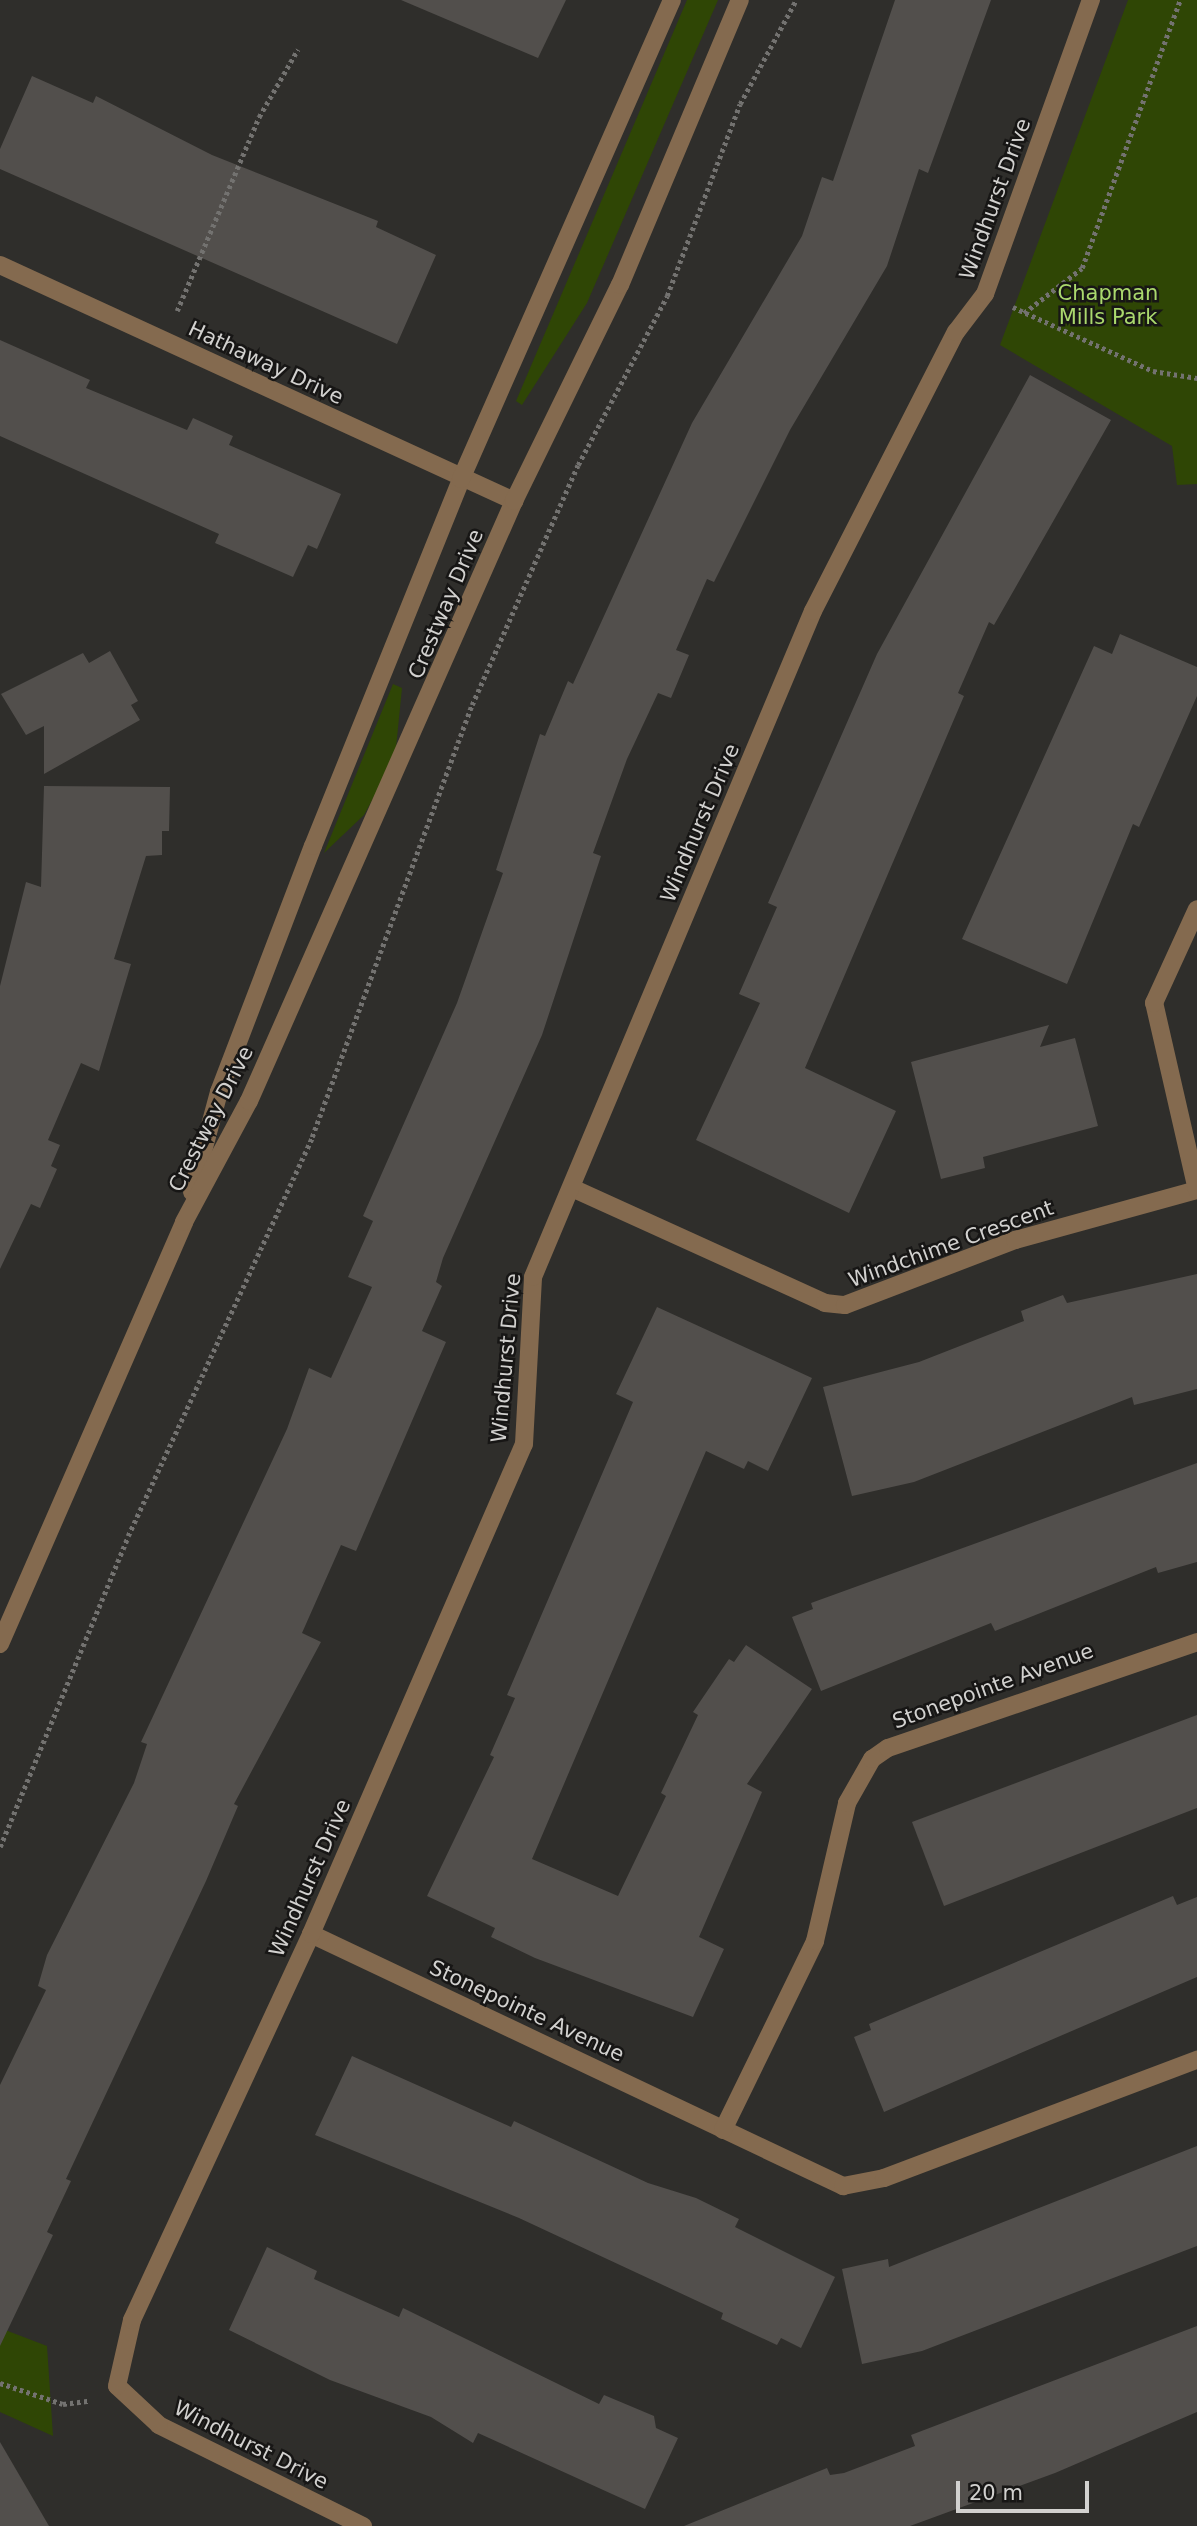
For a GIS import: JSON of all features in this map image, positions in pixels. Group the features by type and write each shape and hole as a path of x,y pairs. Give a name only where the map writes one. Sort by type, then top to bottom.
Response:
{"street":[{"name":"Crestway Drive","path":"184,1223 219,1092 461,479 672,0"},
{"name":"Crestway Drive","path":"0,1644 184,1223 249,1101 514,501 620,285 740,0"},
{"name":"Windhurst Drive","path":"363,2526 159,2425 117,2386 132,2320 311,1934 524,1444 533,1277 813,611 956,332 985,294 1091,0"},
{"name":"Hathaway Drive","path":"0,265 461,479 514,501"},
{"name":"Windchime Crescent","path":"572,1188 825,1303 845,1305 1015,1240 1197,1190 1154,1003 1197,909"},
{"name":"Stonepointe Avenue","path":"723,2130 815,1941 846,1803 872,1759 914,1738 1197,1642"},
{"name":"Stonepointe Avenue","path":"311,1934 723,2130 856,2188 1197,2060"}],"path":[{"path":"0,1847 134,1523 312,1138 478,692 578,465 667,296 740,104 796,0"},
{"path":"1024,313 1082,268 1180,0"},
{"path":"164,341 259,117 298,49"},
{"path":"985,294 1153,371 1197,378"},
{"path":"0,2383 63,2404 94,2400 117,2386"}],"green space":[{"path":"687,0 718,0 587,303 522,405 516,401"},
{"name":"Chapman Mills Park","path":"1128,0 1197,0 1197,484 1177,485 1172,446 1000,345"},
{"path":"393,684 402,688 395,758 364,815 324,853"},
{"path":"0,2328 47,2346 53,2436 0,2412"}],"building":[{"path":"401,0 566,0 538,58"},
{"path":"895,0 991,0 928,173 919,169 887,266 790,430 714,582 707,579 676,650 689,655 671,698 658,693 627,759 593,853 601,856 542,1035 443,1258 436,1282 442,1286 422,1331 446,1342 356,1551 341,1545 302,1633 321,1642 234,1804 238,1806 206,1881 66,2179 71,2181 47,2232 53,2235 0,2346 0,2085 46,1990 38,1986 47,1955 134,1783 147,1744 141,1742 287,1429 309,1368 331,1378 372,1287 348,1277 373,1221 363,1216 457,1003 503,873 496,870 540,734 545,736 568,681 573,684 692,423 802,236 822,177 833,181"},
{"path":"32,76 93,103 96,96 212,155 378,221 376,227 436,255 397,344 0,169 0,149"},
{"path":"0,340 90,380 86,388 187,430 193,418 233,436 229,445 341,494 317,549 308,545 293,577 215,543 219,534 0,436"},
{"path":"1030,375 1111,420 994,625 989,622 958,693 964,696 805,1068 896,1111 849,1213 696,1140 760,1003 739,994 777,907 768,903 877,654"},
{"path":"1120,634 1197,667 1197,696 1139,827 1133,824 1067,984 962,939 1094,646 1112,654"},
{"path":"110,651 138,701 131,705 140,720 44,774 44,726 26,735 1,694 83,653 89,663"},
{"path":"44,786 170,787 169,831 162,831 162,855 146,856 114,959 131,964 99,1071 81,1063 48,1140 60,1145 51,1166 57,1169 40,1208 31,1204 0,1269 0,986 26,882 41,887"},
{"path":"1049,1025 1040,1047 1075,1038 1098,1126 983,1157 985,1168 941,1179 911,1062"},
{"path":"1197,1274 1197,1389 1134,1405 1132,1397 914,1482 852,1496 823,1387 919,1362 1024,1321 1021,1311 1063,1295 1067,1303"},
{"path":"657,1307 812,1378 768,1471 748,1461 744,1469 706,1451 532,1859 618,1896 666,1796 661,1793 698,1715 693,1712 729,1659 734,1662 746,1645 812,1689 747,1784 762,1792 699,1937 724,1949 693,2017 535,1958 491,1937 495,1928 427,1896 494,1757 490,1755 515,1698 507,1695 633,1402 616,1394"},
{"path":"1197,1463 1197,1562 1158,1573 1156,1567 995,1631 991,1623 821,1691 792,1617 813,1609 811,1603"},
{"path":"1197,1715 1197,1808 944,1906 912,1822"},
{"path":"1173,1896 1177,1905 1197,1897 1197,1977 884,2112 854,2037 871,2030 869,2024"},
{"path":"352,2056 511,2127 514,2121 648,2183 696,2198 739,2219 735,2227 835,2277 801,2348 781,2338 777,2345 721,2319 723,2313 519,2218 315,2135"},
{"path":"1197,2146 1197,2246 922,2351 862,2364 842,2269 888,2259 889,2267"},
{"path":"267,2247 317,2271 314,2279 399,2317 403,2308 599,2404 604,2395 654,2416 656,2428 678,2438 645,2509 478,2433 473,2443 431,2417 330,2380 229,2330"},
{"path":"1197,2326 1197,2412 1055,2473 910,2526 684,2526 827,2468 830,2475 844,2473 915,2446 911,2435"},
{"path":"0,2442 49,2526 0,2526"}]}
